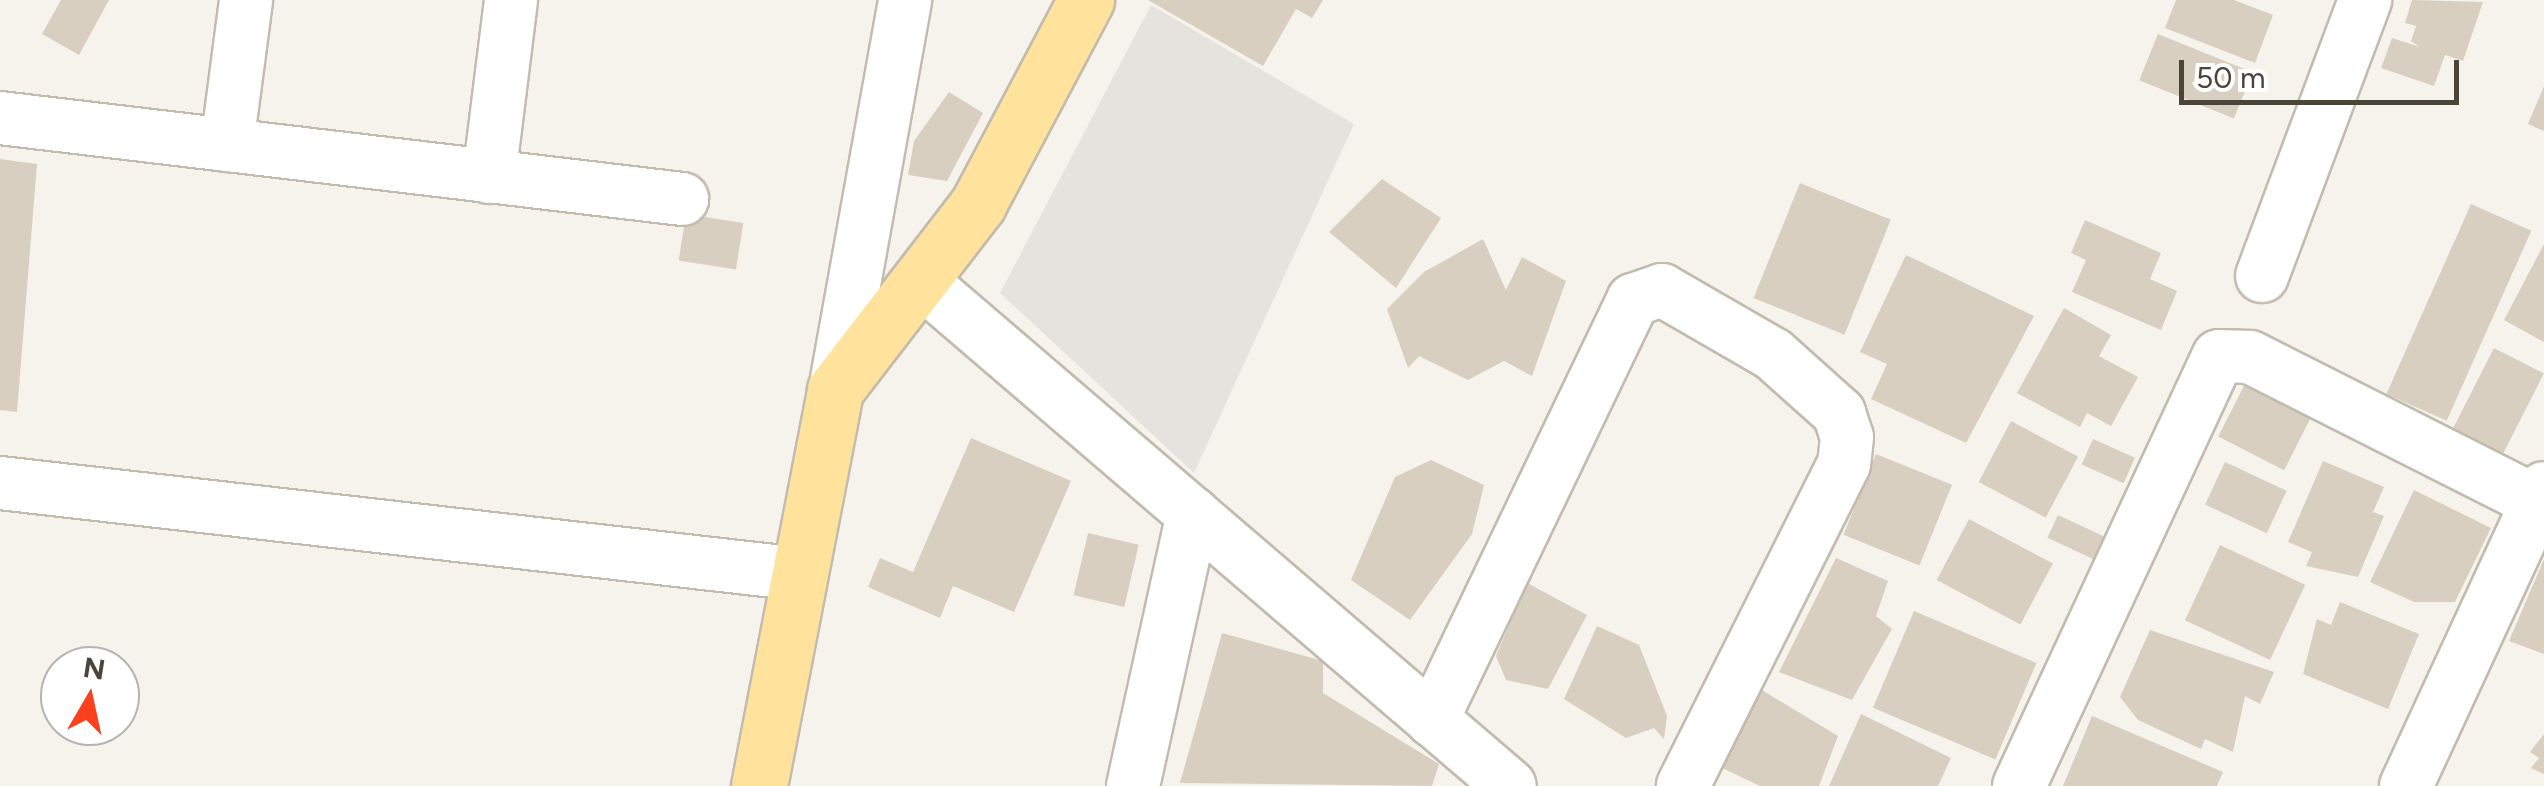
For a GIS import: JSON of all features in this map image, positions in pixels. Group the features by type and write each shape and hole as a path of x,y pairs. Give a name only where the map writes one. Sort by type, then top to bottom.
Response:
{"main road":[{"path":"759,786 835,390 922,282 1010,150 1086,0"}],"street":[{"path":"227,145 246,0"},
{"path":"489,177 511,0"},
{"path":"835,390 906,0"},
{"path":"2262,276 2365,0"},
{"path":"0,118 682,199"},
{"path":"922,282 1502,783"},
{"path":"1432,720 1633,300 1662,290 1772,354 1839,413 1847,437 1844,464 1683,786"},
{"path":"2019,786 2219,356 2250,358 2541,495 2406,786"},
{"path":"0,483 800,574"},
{"path":"1133,786 1193,514"}],"shaded area":[{"path":"1151,5 1354,124 1194,473 1000,293"}],"building":[{"path":"61,0 109,0 79,55 42,34"},
{"path":"1148,0 1323,0 1312,18 1296,9 1263,66"},
{"path":"2176,0 2234,0 2273,15 2255,63 2165,28"},
{"path":"2412,0 2483,2 2463,61 2445,55 2434,86 2381,68 2392,38 2420,47 2411,41 2416,26 2405,23"},
{"path":"2158,34 2253,72 2234,119 2139,80"},
{"path":"2544,86 2544,131 2528,124"},
{"path":"949,92 983,113 947,181 908,175 914,141"},
{"path":"0,159 37,164 17,412 0,410"},
{"path":"1382,179 1441,218 1396,288 1329,232"},
{"path":"1800,183 1891,220 1844,335 1754,298"},
{"path":"2471,204 2531,231 2447,421 2386,394"},
{"path":"686,214 743,223 736,269 679,260"},
{"path":"2085,220 2161,253 2150,279 2177,291 2161,330 2072,292 2086,260 2071,253"},
{"path":"1483,239 1506,290 1522,257 1566,281 1532,376 1504,361 1468,380 1419,356 1408,368 1387,309 1424,272"},
{"path":"2544,244 2544,342 2504,320"},
{"path":"1906,255 2034,316 1966,443 1871,399 1887,364 1860,352"},
{"path":"2064,308 2111,335 2099,356 2138,377 2111,426 2087,413 2080,427 2017,393"},
{"path":"2494,348 2544,373 2502,455 2452,430"},
{"path":"2245,384 2311,418 2284,470 2218,437"},
{"path":"2011,421 2078,457 2046,518 1979,482"},
{"path":"971,438 1071,481 1014,612 953,586 940,618 868,587 880,558 913,572"},
{"path":"2093,439 2135,458 2124,483 2082,465"},
{"path":"1876,454 1952,485 1919,565 1843,535"},
{"path":"1431,460 1484,485 1472,534 1410,620 1351,580 1395,477"},
{"path":"2323,461 2384,487 2373,512 2384,516 2358,577 2306,566 2312,552 2288,542"},
{"path":"2225,462 2287,491 2267,533 2205,505"},
{"path":"2414,490 2491,528 2455,602 2414,602 2370,582"},
{"path":"2058,515 2104,537 2094,559 2047,538"},
{"path":"1969,519 2053,564 2020,625 1937,580"},
{"path":"1088,533 1139,545 1124,607 1074,595"},
{"path":"2220,545 2305,585 2270,660 2185,620"},
{"path":"1836,558 1888,581 1876,616 1892,629 1852,700 1779,672"},
{"path":"2544,559 2544,654 2509,641"},
{"path":"1527,583 1587,615 1548,689 1506,680 1496,656"},
{"path":"2340,602 2419,634 2388,709 2303,674 2317,619 2331,625"},
{"path":"1914,611 2036,663 1995,760 1873,708"},
{"path":"1597,626 1639,645 1667,716 1664,739 1654,728 1626,738 1564,699"},
{"path":"2150,630 2274,672 2260,704 2245,696 2233,752 2205,739 2201,749 2138,720 2120,697"},
{"path":"1222,633 1323,661 1323,693 1439,764 1432,786 1180,783"},
{"path":"1752,684 1838,736 1819,786 1760,786 1716,765"},
{"path":"1861,714 1951,758 1938,786 1829,786"},
{"path":"2092,716 2223,772 2217,786 2063,786"},
{"path":"2544,734 2544,774 2531,768 2539,758 2530,752"}]}
